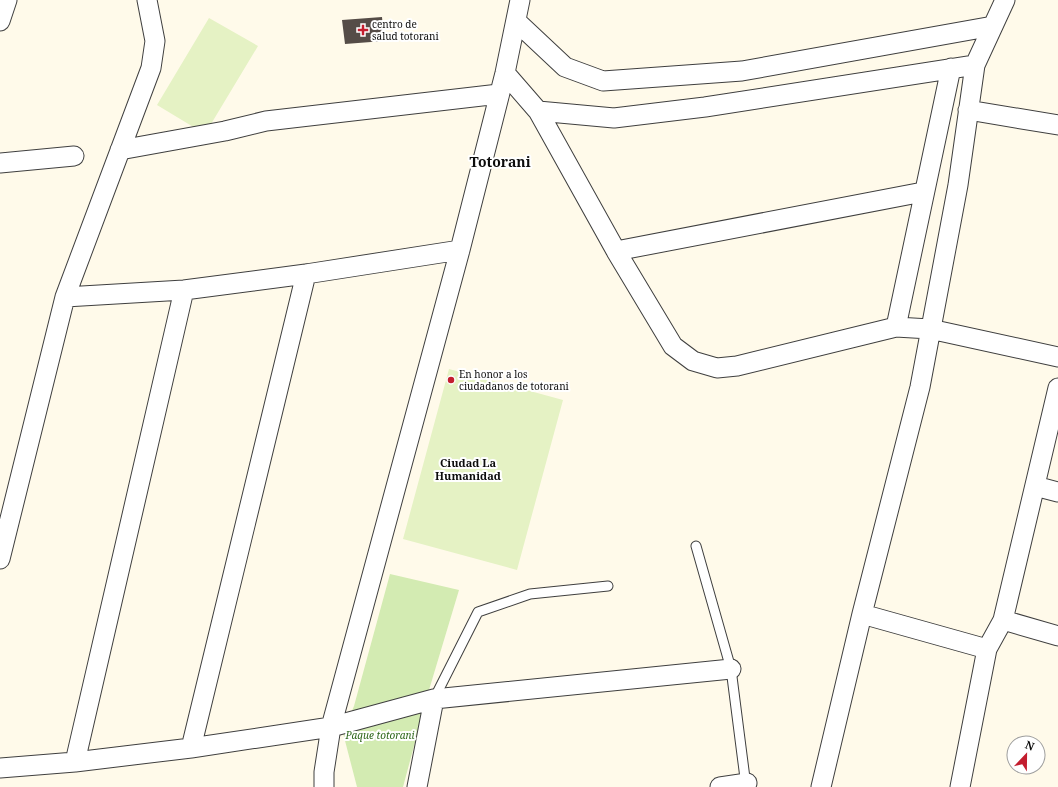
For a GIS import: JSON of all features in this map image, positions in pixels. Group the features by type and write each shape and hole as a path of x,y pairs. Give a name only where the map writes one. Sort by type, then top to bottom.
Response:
{"street":[{"path":"0,21 7,0"},
{"path":"0,559 65,297 151,68 155,41 147,0"},
{"path":"324,787 324,772 331,727 460,250 505,73 520,0"},
{"path":"821,787 862,614 920,387 958,185 975,65 1005,0"},
{"path":"516,21 565,67 602,80 742,71 993,26"},
{"path":"538,111 614,118 705,107 975,65"},
{"path":"896,326 923,192 951,68"},
{"path":"505,73 538,111 616,251 673,346 693,361 717,368 737,366 896,326 930,329 1058,357"},
{"path":"120,150 225,131 266,121 499,94"},
{"path":"968,110 1058,125"},
{"path":"0,163 74,156"},
{"path":"616,251 923,192"},
{"path":"65,297 184,290 306,274 460,250"},
{"path":"191,748 306,274"},
{"path":"75,762 184,290"},
{"path":"960,787 988,649 1003,620 1058,388"},
{"path":"1035,486 1058,492"},
{"path":"862,614 988,649"},
{"path":"1003,620 1058,636"},
{"path":"0,768 75,762 191,748 331,727 434,699 731,669"},
{"path":"417,787 434,699"},
{"path":"720,787 746,785"}],"lane":[{"path":"696,546 731,669 746,785"},
{"path":"434,699 478,612 530,594 608,586"}],"green space":[{"path":"209,18 258,46 205,134 157,105"},
{"path":"449,369 563,400 517,570 403,539"},
{"name":"Paque totorani","path":"390,574 459,590 429,690 403,787 357,787 343,733 354,706"}],"building":[{"name":"centro de salud totorani","path":"382,17 384,41 345,44 342,20"}],"place":[{"name":"centro de salud totorani","path":"363,30"},
{"name":"En honor a los ciudadanos de totorani","path":"451,380"}],"district":[{"name":"Totorani","path":"500,162"},
{"name":"Ciudad La Humanidad","path":"468,469"}]}
